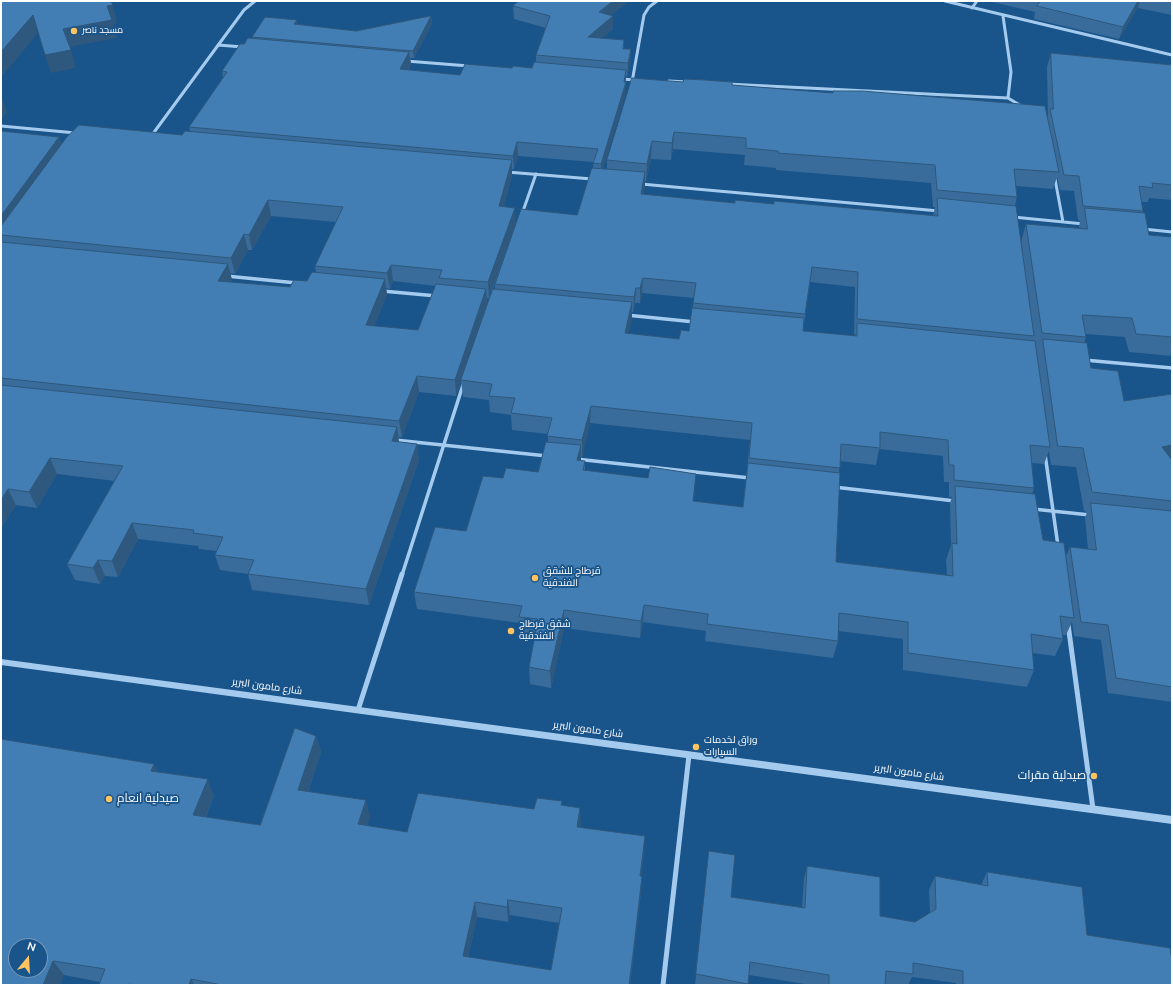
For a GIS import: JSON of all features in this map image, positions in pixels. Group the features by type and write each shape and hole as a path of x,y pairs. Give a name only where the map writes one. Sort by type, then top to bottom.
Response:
{"street":[{"path":"150,139 244,10 255,1"},
{"path":"630,87 633,80 644,15 657,1"},
{"path":"945,1 1172,55"},
{"path":"972,8 977,1"},
{"path":"1003,16 1011,72 1008,98"},
{"path":"218,45 249,48"},
{"path":"398,60 476,67"},
{"path":"617,78 641,80"},
{"path":"664,81 696,83"},
{"path":"720,84 1008,98 1029,110"},
{"path":"1,126 82,133 77,139"},
{"path":"504,171 596,180"},
{"path":"520,219 536,174"},
{"path":"1054,177 1063,222"},
{"path":"635,183 943,211"},
{"path":"1006,217 1086,224"},
{"path":"1014,217 1015,225"},
{"path":"1141,229 1172,232"},
{"path":"223,275 302,283"},
{"path":"373,290 445,297"},
{"path":"619,314 699,322"},
{"path":"1079,359 1172,368"},
{"path":"358,710 466,377"},
{"path":"388,439 554,457"},
{"path":"1045,449 1058,550"},
{"path":"570,459 752,478"},
{"path":"831,487 958,501"},
{"path":"1029,509 1093,516"},
{"path":"1068,621 1093,809"},
{"name":"شارع مامون البرير","path":"2,663 1172,820"},
{"path":"663,985 689,754"}],"building":[{"path":"1,1 111,1 113,5 107,6 112,20 63,29 71,50 45,55 33,15 1,52"},
{"path":"519,1 613,1 599,12 613,16 588,37 624,40 623,49 631,49 628,63 536,55 550,16 513,6"},
{"path":"1041,1 1138,1 1123,27 1037,6"},
{"path":"431,16 413,51 252,37 265,17 297,20 294,24 356,31"},
{"path":"248,38 409,52 400,69 460,75 465,64 532,68 534,62 626,70 624,82 626,82 601,164 593,163 598,149 517,142 513,156 189,127 227,72 222,71 240,44 244,44"},
{"path":"1051,53 1172,65 1172,185 1152,183 1153,188 1139,186 1143,211 1083,206 1079,176 1064,175 1050,109 1053,109"},
{"path":"632,78 683,82 684,79 705,80 732,82 732,85 833,93 833,91 862,91 1045,106 1059,172 1014,169 1017,197 937,190 935,165 778,153 778,151 746,148 746,138 674,132 672,143 652,141 647,164 607,160"},
{"path":"79,125 182,135 185,131 512,160 499,206 515,208 488,282 439,278 442,270 391,265 387,273 315,266 343,207 268,200 249,235 244,234 231,258 1,235 1,226 66,138"},
{"path":"1,131 59,137 1,216"},
{"path":"592,168 645,172 641,194 735,203 735,200 774,204 774,201 938,216 937,198 1016,206 1034,336 857,319 858,272 812,267 805,314 693,303 696,283 643,278 640,288 636,288 634,297 495,284 521,209 577,215"},
{"path":"1085,208 1145,213 1149,235 1172,237 1172,337 1136,334 1132,318 1082,315 1086,337 1042,333 1026,224 1087,229"},
{"path":"1,242 228,264 218,281 290,287 294,280 307,281 312,272 385,279 366,325 418,330 436,284 486,289 455,380 417,376 399,421 1,378"},
{"path":"493,289 632,302 625,333 679,339 681,330 689,331 692,308 804,318 803,331 857,336 857,323 1035,341 1050,447 1030,445 1034,488 954,480 954,465 949,465 948,440 880,432 880,448 841,444 840,468 749,458 752,423 591,406 582,440 547,436 552,418 511,413 515,398 489,396 492,384 461,380"},
{"path":"1043,339 1087,343 1091,368 1118,371 1124,401 1172,394 1172,445 1162,447 1172,460 1172,501 1092,492 1083,448 1058,446"},
{"path":"1,385 397,427 392,441 417,444 366,589 248,574 254,560 215,555 223,537 193,533 194,530 132,523 112,561 98,560 93,568 67,564 123,466 50,458 29,492 8,489 1,500"},
{"path":"546,442 581,445 577,460 585,461 583,470 648,478 650,467 696,474 693,501 743,507 748,463 840,473 836,562 953,576 952,543 957,544 955,486 1035,494 1043,540 1064,543 1074,618 1060,616 1063,639 1031,634 1034,670 908,653 908,622 839,613 838,641 707,624 708,614 644,605 641,621 564,610 550,671 529,667 538,619 519,617 522,606 414,592 435,527 466,531 483,476 503,478 506,468 538,472"},
{"path":"1091,503 1172,511 1172,687 1116,678 1108,625 1081,622 1070,547 1096,550"},
{"path":"295,728 316,736 298,790 366,800 358,824 407,832 418,793 534,809 537,798 562,801 561,805 580,808 577,827 645,836 640,876 642,876 629,985 222,985 191,979 189,985 99,985 105,969 53,961 48,973 48,938 8,938 8,978 46,978 43,985 1,985 1,739 154,764 151,771 208,779 193,815 260,825","holes":["508,900 562,908 551,970 463,956 475,902 507,907"]},
{"path":"709,851 735,855 731,897 805,908 807,866 880,877 880,916 915,922 936,909 935,876 988,886 987,872 1082,887 1087,935 1170,948 1172,960 1172,985 963,985 963,971 913,963 913,974 886,971 885,985 829,985 829,975 750,962 748,984 696,974"}],"place":[{"name":"مسجد ناصر","path":"74,31"},
{"name":"قرطاج للشقق الفندقية","path":"535,578"},
{"name":"شقق قرطاج الفندقية","path":"511,631"},
{"name":"وراق لخدمات السيارات","path":"696,747"},
{"name":"صيدلية مقرات","path":"1094,776"},
{"name":"صيدلية انعام","path":"109,799"}]}
